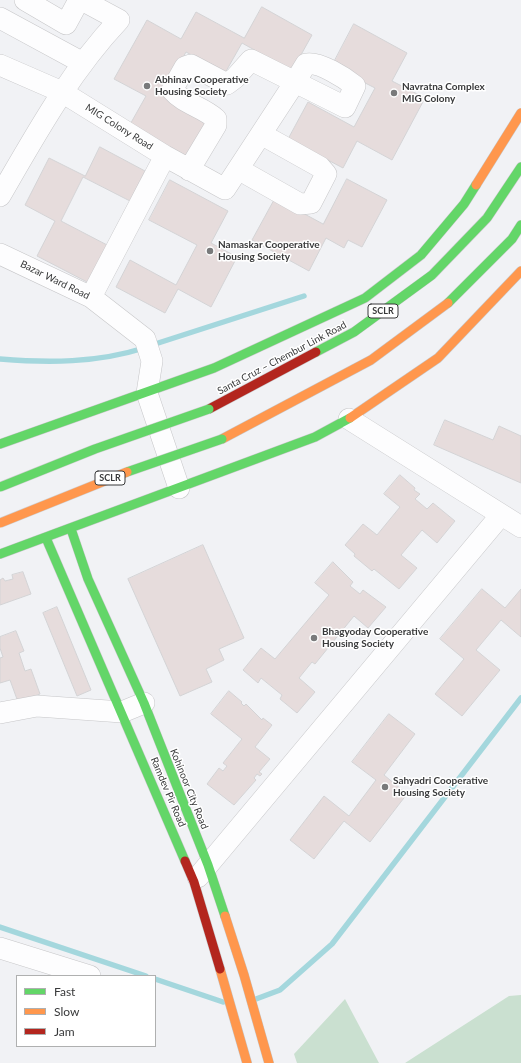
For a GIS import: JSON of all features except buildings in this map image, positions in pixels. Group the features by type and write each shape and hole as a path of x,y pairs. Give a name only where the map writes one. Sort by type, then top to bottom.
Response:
{"main road":[{"path":"0,444 214,368 365,298 420,255 464,204 521,113"},
{"name":"Santa Cruz – Chembur Link Road","path":"0,487 96,449 209,409 354,332 432,275 486,218 521,167"},
{"name":"SCLR","path":"0,523 107,479 222,439 371,360 453,300 512,239 521,225"},
{"path":"0,554 71,529 315,437 349,419 438,358 521,271"},
{"name":"Kohinoor City Road","path":"71,529 88,579 144,703 208,865 234,978 269,1063"},
{"name":"Ramdev Pir Road","path":"46,538 122,712 234,978 248,1063"}],"street":[{"path":"25,0 66,24 79,0"},
{"path":"0,196 62,92 98,43 119,20 82,0"},
{"path":"0,18 83,63"},
{"path":"189,170 216,125 216,119 211,114 177,96 172,90 185,67 191,65 227,84 251,60 295,82 238,169 300,204 311,202 326,174 320,167 261,134"},
{"name":"MIG Colony Road","path":"0,65 62,92 164,156 224,189 238,169"},
{"path":"91,297 164,156"},
{"name":"Bazar Ward Road","path":"0,254 91,297 145,339 152,361 147,393"},
{"path":"147,393 178,488"},
{"path":"349,419 521,527"},
{"path":"194,882 501,515"},
{"path":"0,713 37,706 122,712 144,703"},
{"path":"0,948 87,975"}],"green space":[{"path":"521,995 521,1063 405,1063 509,996"},
{"path":"345,999 379,1063 297,1063 294,1054"}],"waterway":[{"path":"152,345 304,296"},
{"path":"0,359 72,361 108,357 144,348"},
{"path":"256,999 280,990 332,944 521,698"},
{"path":"0,927 143,975"},
{"path":"156,979 223,1002"}],"traffic: fast":[{"path":"316,352 354,332 432,275 487,218 521,167"},
{"path":"0,444 214,368 365,298 421,255 464,204 476,185"},
{"path":"448,303 512,239 521,225"},
{"path":"0,487 95,449 209,409"},
{"path":"0,554 315,437 350,418"},
{"path":"127,472 222,439"},
{"path":"71,529 88,579 144,703 208,865 225,916"},
{"path":"46,538 185,861"}],"traffic: slow":[{"path":"476,185 521,113"},
{"path":"350,418 438,358 521,271"},
{"path":"222,439 371,360 448,303"},
{"path":"0,523 127,472"},
{"path":"225,916 244,975 269,1063"},
{"path":"220,969 247,1063"}],"traffic: jam":[{"path":"209,409 316,352"},
{"path":"185,861 194,882 220,969"}],"place":[{"name":"Abhinav Cooperative Housing Society","path":"147,86"},
{"name":"Navratna Complex MIG Colony","path":"394,93"},
{"name":"Namaskar Cooperative Housing Society","path":"210,251"},
{"name":"Bhagyoday Cooperative Housing Society","path":"314,638"},
{"name":"Sahyadri Cooperative Housing Society","path":"385,787"}]}
